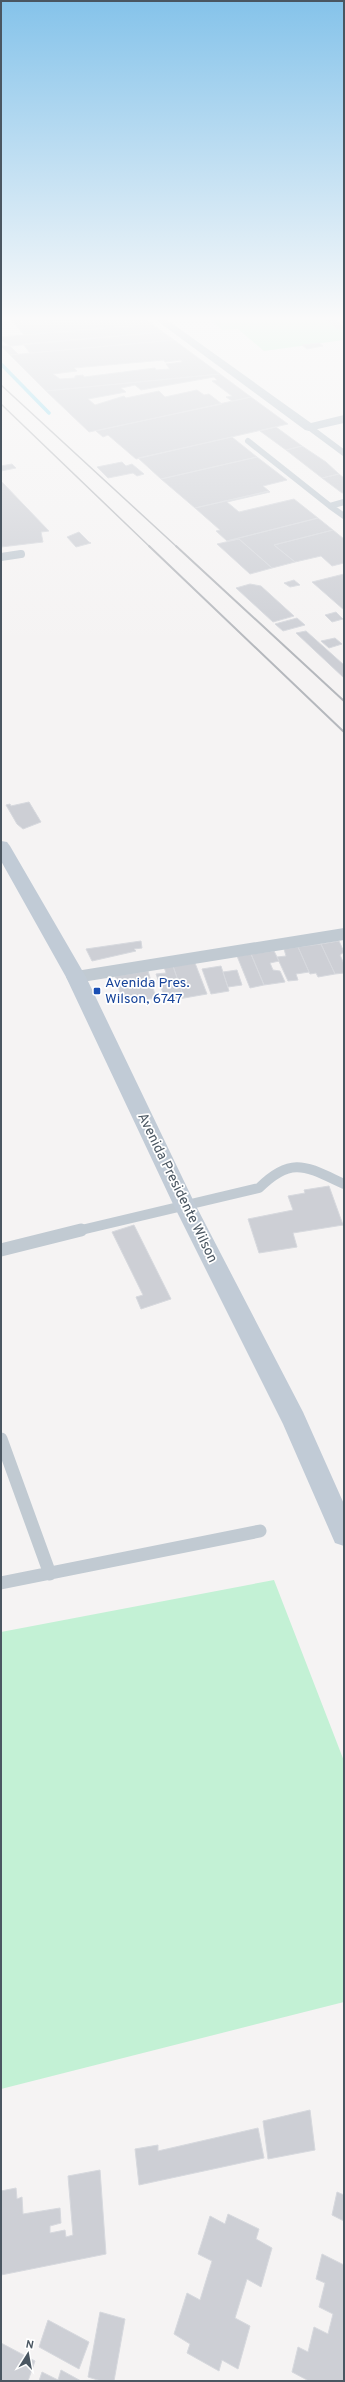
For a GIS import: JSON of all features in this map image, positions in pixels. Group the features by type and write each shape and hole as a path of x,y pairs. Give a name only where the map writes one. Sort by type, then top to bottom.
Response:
{"main road":[{"name":"Avenida Presidente Wilson","path":"1,846 76,977 184,1204 290,1413 344,1534"}],"street":[{"path":"76,977 344,934"}],"lane":[{"path":"311,428 344,453"},
{"path":"248,441 344,516"},
{"path":"330,506 344,502"},
{"path":"1,556 21,554"},
{"path":"1,1250 184,1204 259,1188 274,1173 290,1167 310,1168 344,1184"},
{"path":"1,1439 50,1574"},
{"path":"1,1583 260,1531"}],"green space":[{"path":"274,1580 344,1761 344,2002 1,2089 1,1632"}],"building":[{"path":"85,428 107,428 89,432"},
{"path":"109,428 270,428 136,459 108,435 103,437 96,431"},
{"path":"278,428 302,446 286,450 260,431"},
{"path":"232,437 257,457 161,479 138,458"},
{"path":"302,446 326,462 339,474 322,478 286,450"},
{"path":"257,457 287,480 263,486 269,491 195,508 161,479"},
{"path":"122,462 126,466 132,464 144,474 137,476 133,473 108,478 97,467"},
{"path":"12,464 16,468 1,471 1,466"},
{"path":"339,474 344,478 344,493 322,478"},
{"path":"1,481 49,531 41,532 43,542 1,547"},
{"path":"270,492 227,502 239,512 294,499 318,518 227,541 216,531 220,530 195,508"},
{"path":"318,518 333,530 274,545 295,562 272,568 239,539 227,541"},
{"path":"333,530 344,539 344,563 332,566 321,556 295,562 274,545"},
{"path":"79,532 91,543 76,547 67,537"},
{"path":"239,539 272,568 250,574 217,544"},
{"path":"344,574 344,610 312,582"},
{"path":"294,580 300,585 290,587 284,583"},
{"path":"250,584 261,586 294,616 273,622 236,588"},
{"path":"336,612 343,619 332,622 325,615"},
{"path":"297,618 305,625 283,631 275,624"},
{"path":"306,631 344,665 344,678 296,633"},
{"path":"335,638 342,644 329,648 321,641"},
{"path":"29,802 41,822 23,829 17,824 6,805 10,804 11,806"},
{"path":"141,941 142,948 134,949 136,951 92,961 86,949"},
{"path":"339,941 344,952 340,955 344,964 344,973 335,974 321,944"},
{"path":"321,944 335,974 318,977 316,973 310,974 298,947"},
{"path":"298,947 309,972 296,974 298,980 288,981 277,957 286,956 284,949"},
{"path":"274,951 279,961 270,963 273,970 280,971 285,982 264,985 251,954"},
{"path":"251,954 264,985 250,988 237,956"},
{"path":"195,963 207,994 184,998 173,966"},
{"path":"173,966 184,998 166,1001 156,974 166,973 164,967"},
{"path":"221,966 229,991 211,994 202,969"},
{"path":"237,970 242,985 228,987 223,972"},
{"path":"148,971 156,998 123,1003 115,976"},
{"path":"329,1186 343,1225 293,1233 297,1247 259,1253 248,1219 293,1210 288,1196 305,1193 304,1190"},
{"path":"134,1225 171,1299 141,1309 136,1297 143,1295 112,1232"},
{"path":"310,2110 315,2150 268,2159 263,2121"},
{"path":"258,2128 264,2158 139,2185 135,2149 158,2145 158,2151"},
{"path":"100,2170 106,2254 1,2275 1,2191 16,2188 17,2199 22,2197 23,2214 60,2208 61,2223 50,2226 50,2233 65,2230 66,2237 73,2235 68,2176"},
{"path":"337,2192 344,2195 344,2221 332,2215"},
{"path":"228,2214 259,2229 256,2239 272,2248 261,2287 247,2279 235,2318 250,2326 238,2369 222,2360 219,2371 187,2353 190,2344 174,2334 187,2293 200,2300 212,2261 198,2254 210,2216 225,2224"},
{"path":"322,2254 344,2265 344,2381 309,2381 292,2372 298,2347 308,2352 314,2327 328,2334 333,2314 319,2307 325,2283 316,2279"},
{"path":"100,2312 125,2319 114,2381 101,2381 88,2377"},
{"path":"48,2320 89,2342 79,2369 39,2347"},
{"path":"1,2343 35,2361 28,2381 1,2381"},
{"path":"61,2370 81,2381 39,2381 42,2372 58,2380"}],"railway":[{"path":"26,428 150,547"},
{"path":"48,428 177,547"},
{"path":"149,546 344,732"},
{"path":"176,546 344,701"}],"place":[{"name":"Avenida Pres. Wilson, 6747","path":"97,991"}]}
